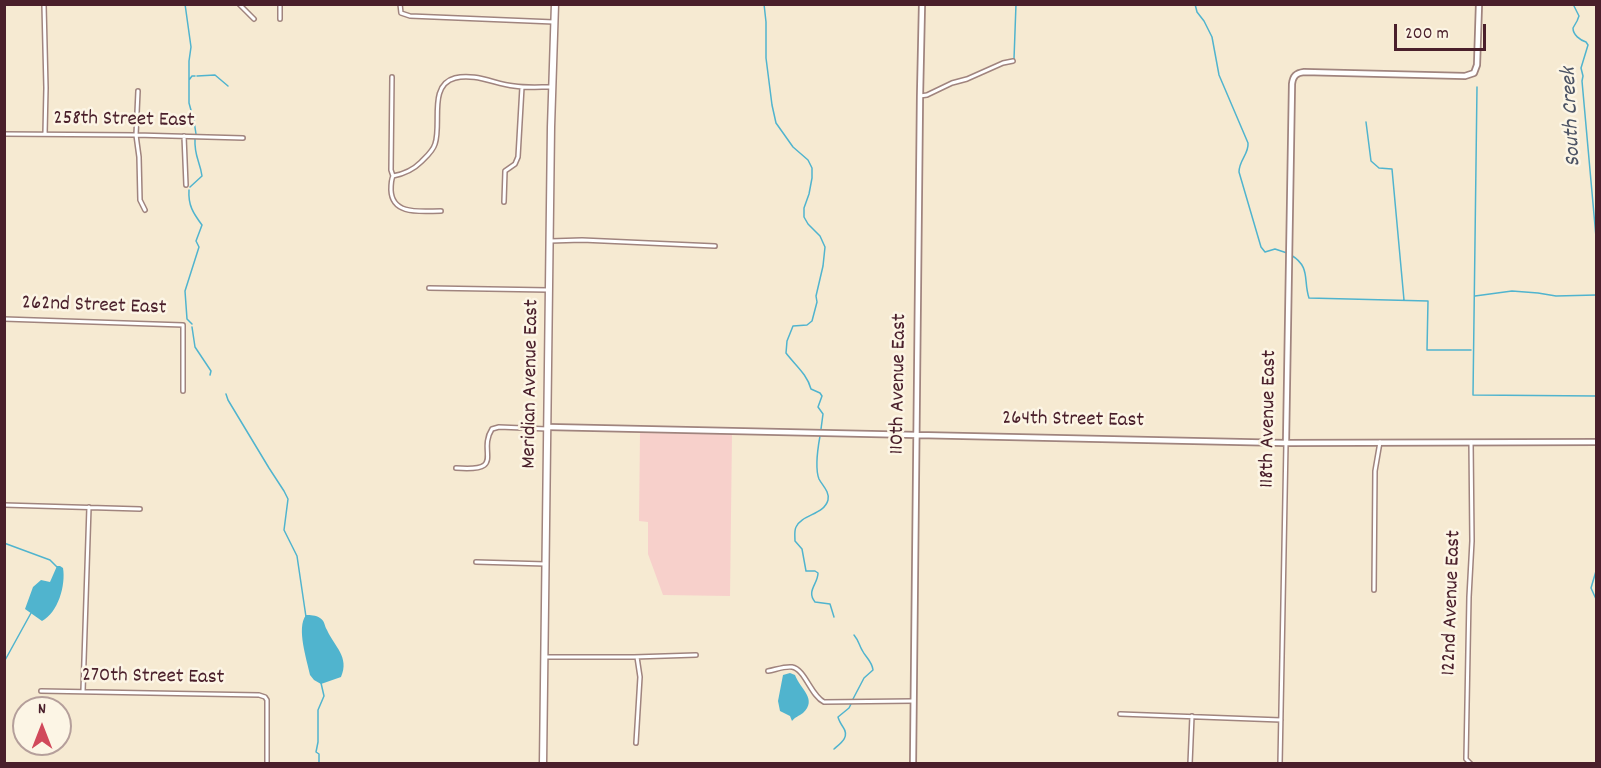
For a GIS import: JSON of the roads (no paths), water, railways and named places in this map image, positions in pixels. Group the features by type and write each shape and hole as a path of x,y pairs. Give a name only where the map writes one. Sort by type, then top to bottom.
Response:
{"main road":[{"name":"Meridian Avenue East","path":"543,764 555,4"}],"street":[{"path":"239,4 254,19"},
{"path":"280,4 280,19"},
{"path":"400,4 401,13 410,16 554,22"},
{"name":"110th Avenue East","path":"913,764 922,4"},
{"name":"118th Avenue East","path":"1280,764 1292,84 1294,76 1304,72 1465,76 1474,73 1477,65 1479,4"},
{"path":"44,5 45,135"},
{"path":"920,96 1013,61"},
{"path":"392,77 391,170 393,176 391,186 393,200 400,207 409,210 441,211"},
{"path":"393,176 412,170 434,148 437,137 439,94 446,83 456,78 470,78 522,87 553,87"},
{"path":"504,202 505,172 518,160 522,87"},
{"path":"138,91 136,135 140,200 145,210"},
{"name":"258th Street East","path":"4,134 243,138"},
{"path":"184,136 186,185"},
{"path":"550,240 714,246"},
{"path":"429,288 550,290"},
{"name":"262nd Street East","path":"4,319 183,325 183,391"},
{"path":"456,468 482,468 487,460 490,430 495,427 548,428"},
{"name":"264th Street East","path":"548,428 1286,442 1596,442"},
{"path":"1374,590 1375,471 1380,442"},
{"name":"122nd Avenue East","path":"1471,764 1466,759 1468,597 1472,543 1472,442"},
{"path":"4,505 140,509"},
{"path":"83,692 89,507"},
{"path":"476,562 546,564"},
{"path":"545,657 696,655"},
{"path":"636,743 640,677 637,657"},
{"path":"768,671 796,668 824,702 913,702"},
{"name":"270th Street East","path":"41,691 265,697 267,700 267,764"},
{"path":"1120,714 1281,720"},
{"path":"1191,764 1192,716"}],"water":[{"path":"57,566 63,568 64,575 60,598 52,612 42,621 25,609 33,587 41,580 50,582"},
{"path":"306,615 317,616 324,622 344,663 341,677 321,684 310,675 302,636 303,621"},
{"path":"790,673 795,675 809,703 803,713 792,721 790,716 780,711 778,701 783,675"}],"waterway":[{"path":"185,4 191,47 189,103 196,134"},
{"path":"764,4 766,58 776,123 793,147 808,160 812,168 804,217 820,236 825,247 812,321 807,325 793,326 787,341 786,353 804,374 811,389 822,396 818,407 823,414 821,429"},
{"path":"1014,59 1016,4"},
{"path":"1195,4 1197,12 1212,37 1219,75 1248,143 1239,172 1261,247 1265,252 1275,249 1287,253"},
{"name":"South Creek","path":"1573,4 1579,16 1573,31 1588,45 1581,68 1596,237"},
{"path":"197,76 215,75 228,86"},
{"path":"189,80 195,76"},
{"path":"1477,87 1473,395 1596,396"},
{"path":"1366,122 1371,161 1379,168 1392,169 1404,300"},
{"path":"190,187 202,176 195,150 195,139"},
{"path":"189,190 192,209 202,225 196,241 199,247 185,291 187,319 192,324"},
{"path":"1291,255 1304,269 1309,298 1428,301 1427,350 1471,350"},
{"path":"1475,296 1512,291 1556,296 1596,295"},
{"path":"192,327 195,347 211,371 210,375"},
{"path":"226,394 288,499 284,530 297,556 306,617"},
{"path":"820,436 817,470 819,479 827,491 828,500 822,509 799,523 795,530 795,541 802,549 806,571 818,573 812,591 815,602 830,604 834,617"},
{"path":"4,543 50,560 57,567"},
{"name":"South Creek","path":"1596,571 1591,588 1596,599"},
{"path":"4,662 31,613"},
{"path":"853,699 864,678 873,670 854,635"},
{"path":"319,764 319,754 316,752 318,710 324,696 321,683"},
{"path":"834,749 846,734 838,717 851,704"}]}
